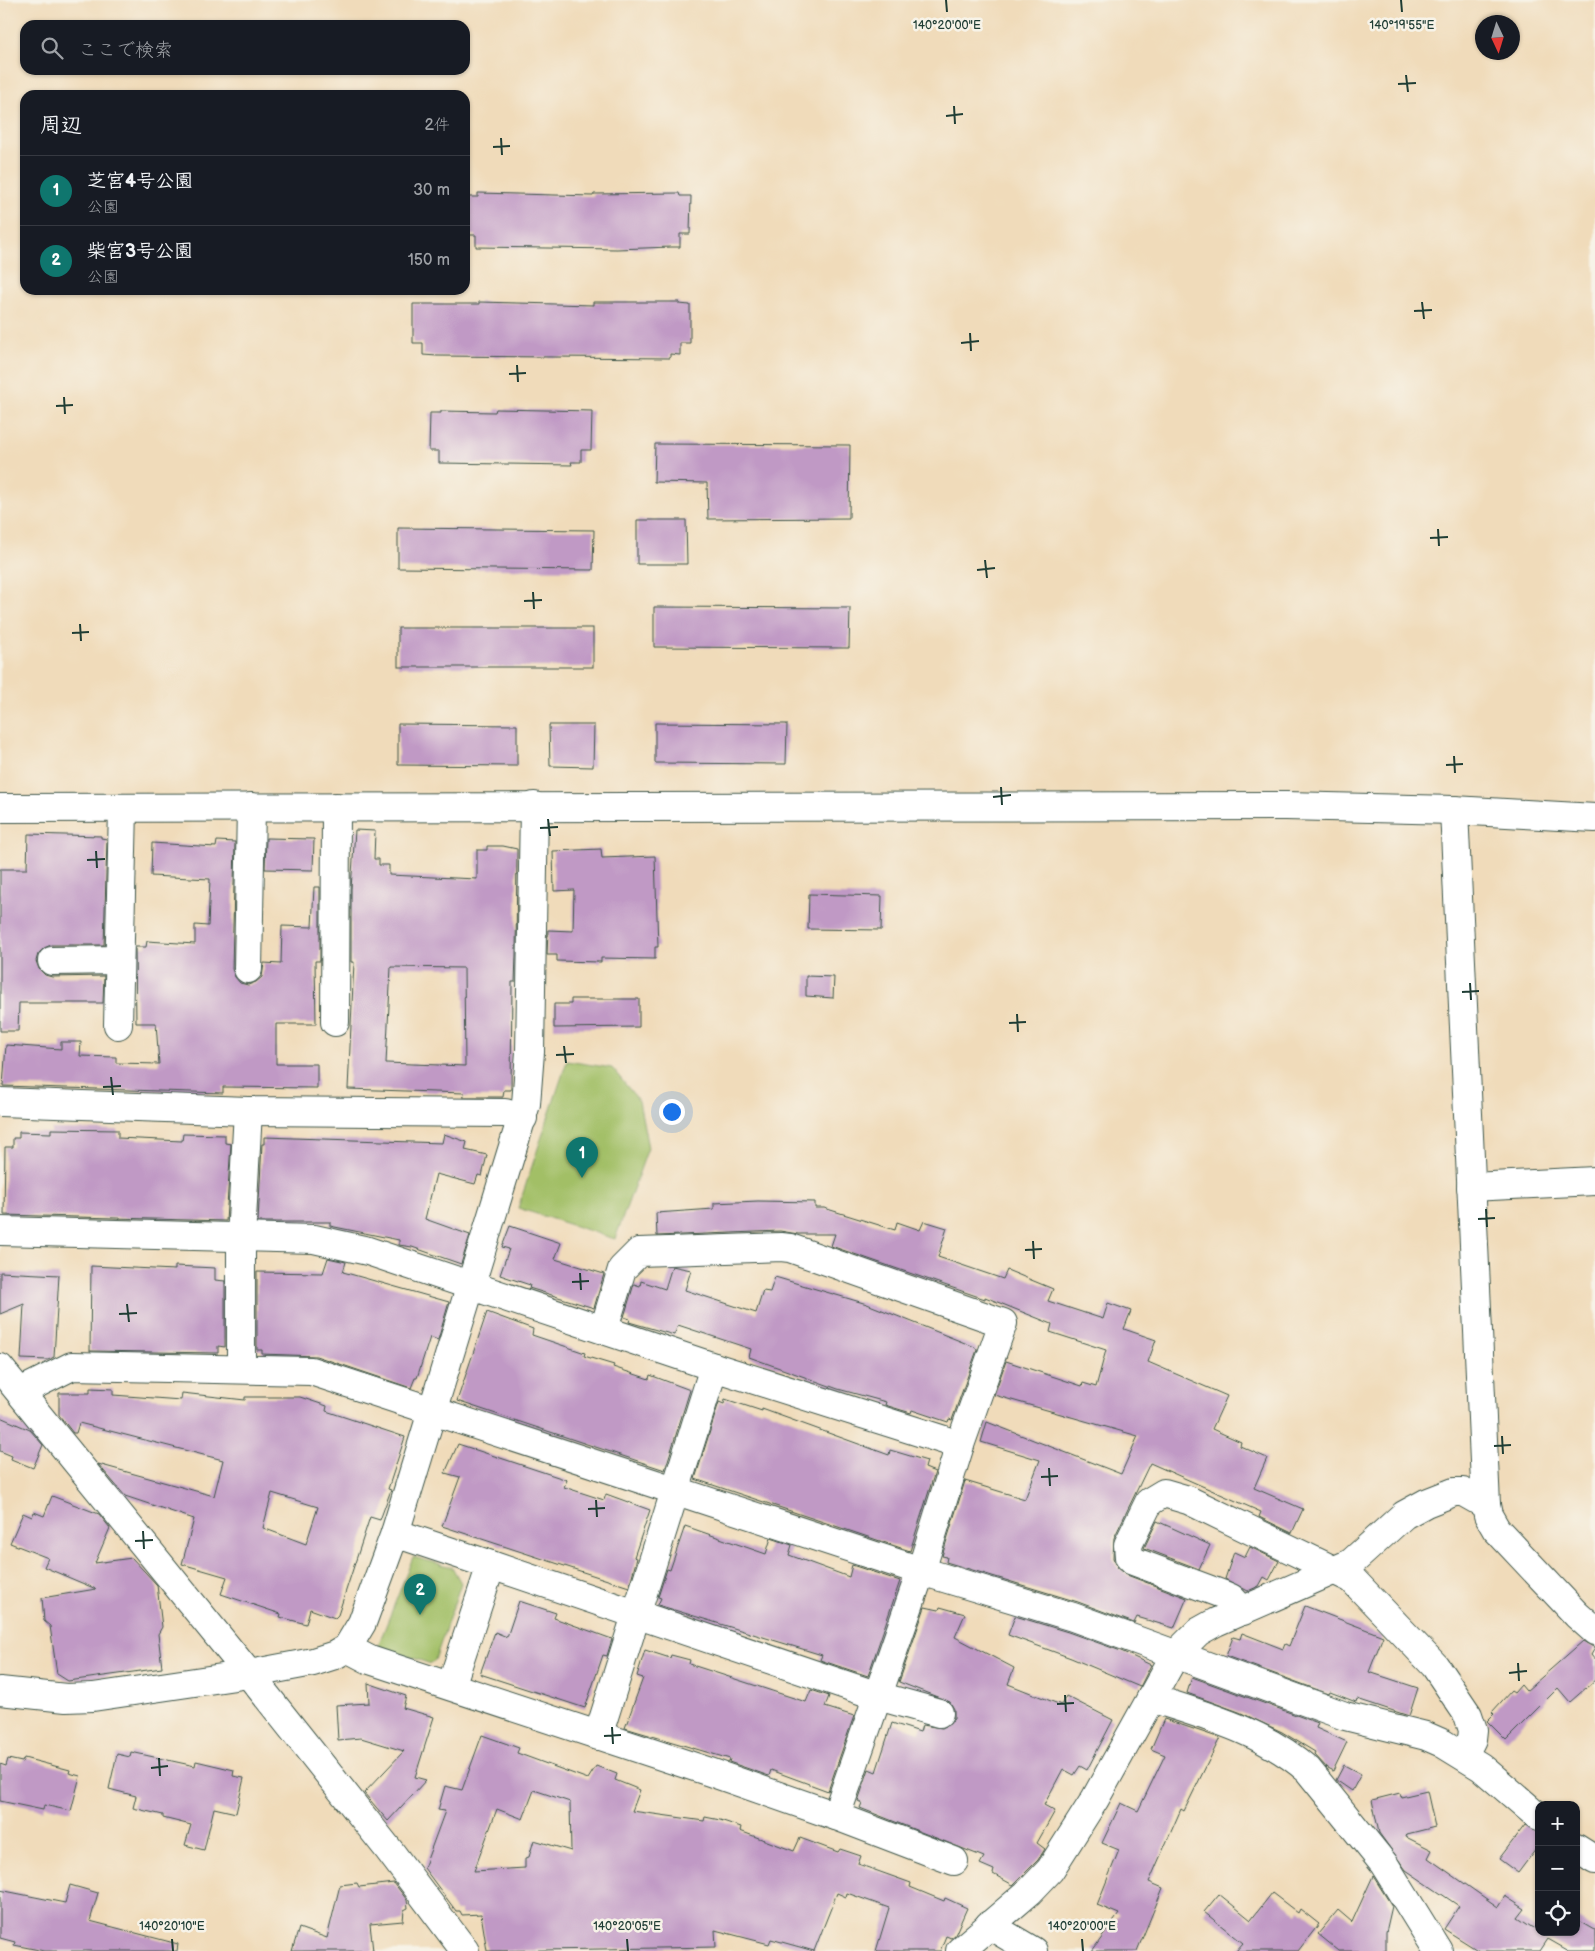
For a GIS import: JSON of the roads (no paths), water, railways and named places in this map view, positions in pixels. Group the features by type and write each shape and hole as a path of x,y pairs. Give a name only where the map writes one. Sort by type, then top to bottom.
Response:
{"street":[{"path":"0,1691 66,1698 93,1697 249,1674 312,1662 335,1655 347,1648 362,1623 395,1533 526,1104 530,1052 534,806"},
{"path":"0,808 1286,806 1454,810 1595,818"},
{"path":"248,969 251,807"},
{"path":"335,1022 336,807"},
{"path":"118,1025 123,808"},
{"path":"1454,810 1486,1505 1488,1515 1496,1529 1576,1615 1595,1631"},
{"path":"52,961 119,960"},
{"path":"0,1102 248,1111 504,1113 522,1118"},
{"path":"241,1368 241,1238 248,1111"},
{"path":"1471,1187 1595,1181"},
{"path":"0,1231 314,1239 338,1244 368,1251 714,1367 960,1445"},
{"path":"604,1329 622,1269 639,1252 790,1248 1003,1323 960,1445 922,1570 836,1816"},
{"path":"20,1392 72,1366 311,1370 675,1490 1073,1617 1345,1716 1426,1736 1481,1767 1535,1814"},
{"path":"598,1736 714,1367"},
{"path":"0,1368 249,1674 389,1850 465,1951"},
{"path":"960,1951 1030,1891 1050,1870 1095,1799 1175,1655 1198,1632 1216,1622 1338,1570 1364,1553 1404,1515 1426,1503 1454,1492 1463,1492 1486,1505"},
{"path":"1243,1611 1231,1598 1224,1594 1133,1562 1129,1557 1128,1545 1149,1502 1164,1493 1188,1500 1338,1570 1352,1579 1435,1666 1471,1722 1472,1739 1464,1756"},
{"path":"395,1533 878,1696 939,1713"},
{"path":"451,1686 491,1565"},
{"path":"347,1648 370,1660 710,1772 954,1860"},
{"path":"1151,1698 1250,1732 1298,1761 1308,1770 1384,1864 1438,1951"},
{"path":"1580,1851 1595,1860"},
{"path":"989,1925 1033,1951"}],"place":[{"name":"芝宮4号公園","path":"582,1178"},
{"name":"柴宮3号公園","path":"420,1615"}]}
